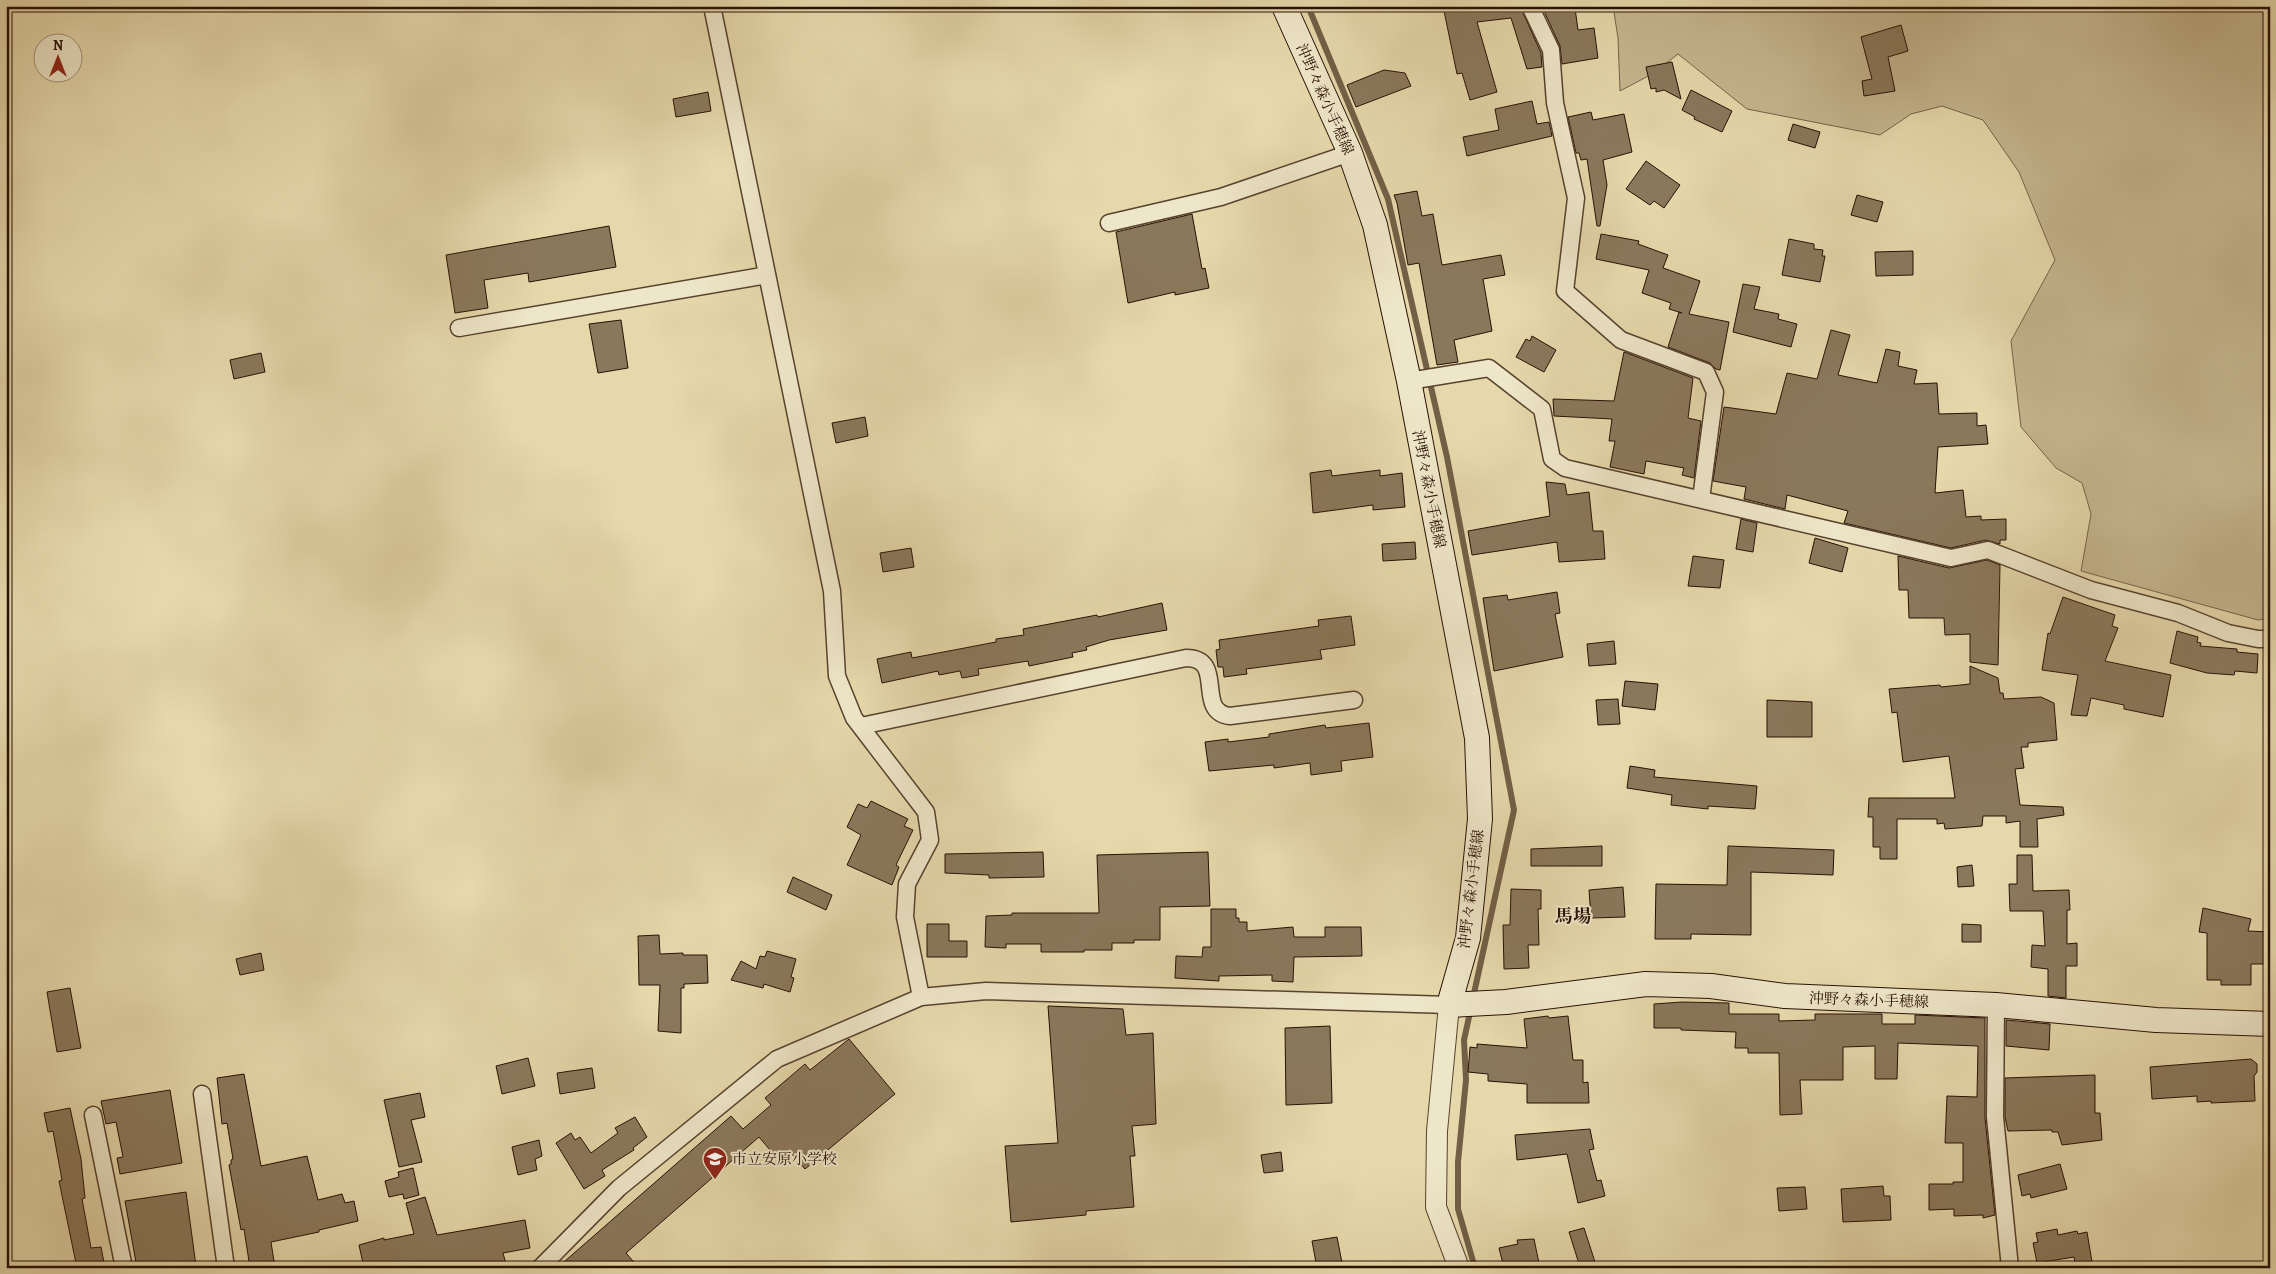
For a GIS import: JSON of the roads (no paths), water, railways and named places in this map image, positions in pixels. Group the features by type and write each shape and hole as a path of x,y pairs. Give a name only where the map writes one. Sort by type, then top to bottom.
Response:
{"main road":[{"name":"沖野々森小手穂線","path":"1284,6 1350,153 1375,225 1409,381 1477,738 1479,829 1468,938 1449,1004 1506,1002 1646,984 1711,986 1785,996 1996,1005 2156,1020 2270,1024"}],"street":[{"path":"712,6 832,591 837,676 854,718 926,812 930,840 907,884 905,917 921,997"},
{"path":"1530,6 1551,50 1554,103 1576,198 1565,291 1622,340 1706,372 1715,392 1701,500"},
{"path":"1109,223 1221,197 1350,153"},
{"path":"460,328 767,275"},
{"path":"1409,381 1489,368 1542,409 1552,459 1564,468 1951,558 1988,550 2091,590 2178,613 2228,633 2258,639 2270,638"},
{"path":"861,726 1186,658 1196,658 1204,664 1209,676 1212,702 1216,710 1222,715 1230,716 1354,700"},
{"path":"540,1268 619,1188 776,1060 921,997 986,991 1449,1004 1437,1131 1436,1207 1460,1268"},
{"path":"1996,1005 1995,1117 2010,1268"},
{"path":"202,1094 226,1268"},
{"path":"93,1115 124,1268"}],"waterway":[{"path":"1308,6 1388,199 1447,457 1514,810 1473,998"},
{"path":"1471,1008 1464,1040 1466,1080 1458,1162 1458,1209 1475,1268"}],"place":[{"name":"市立安原小学校","path":"715,1180"}],"district":[{"name":"馬場","path":"1573,916"}]}
